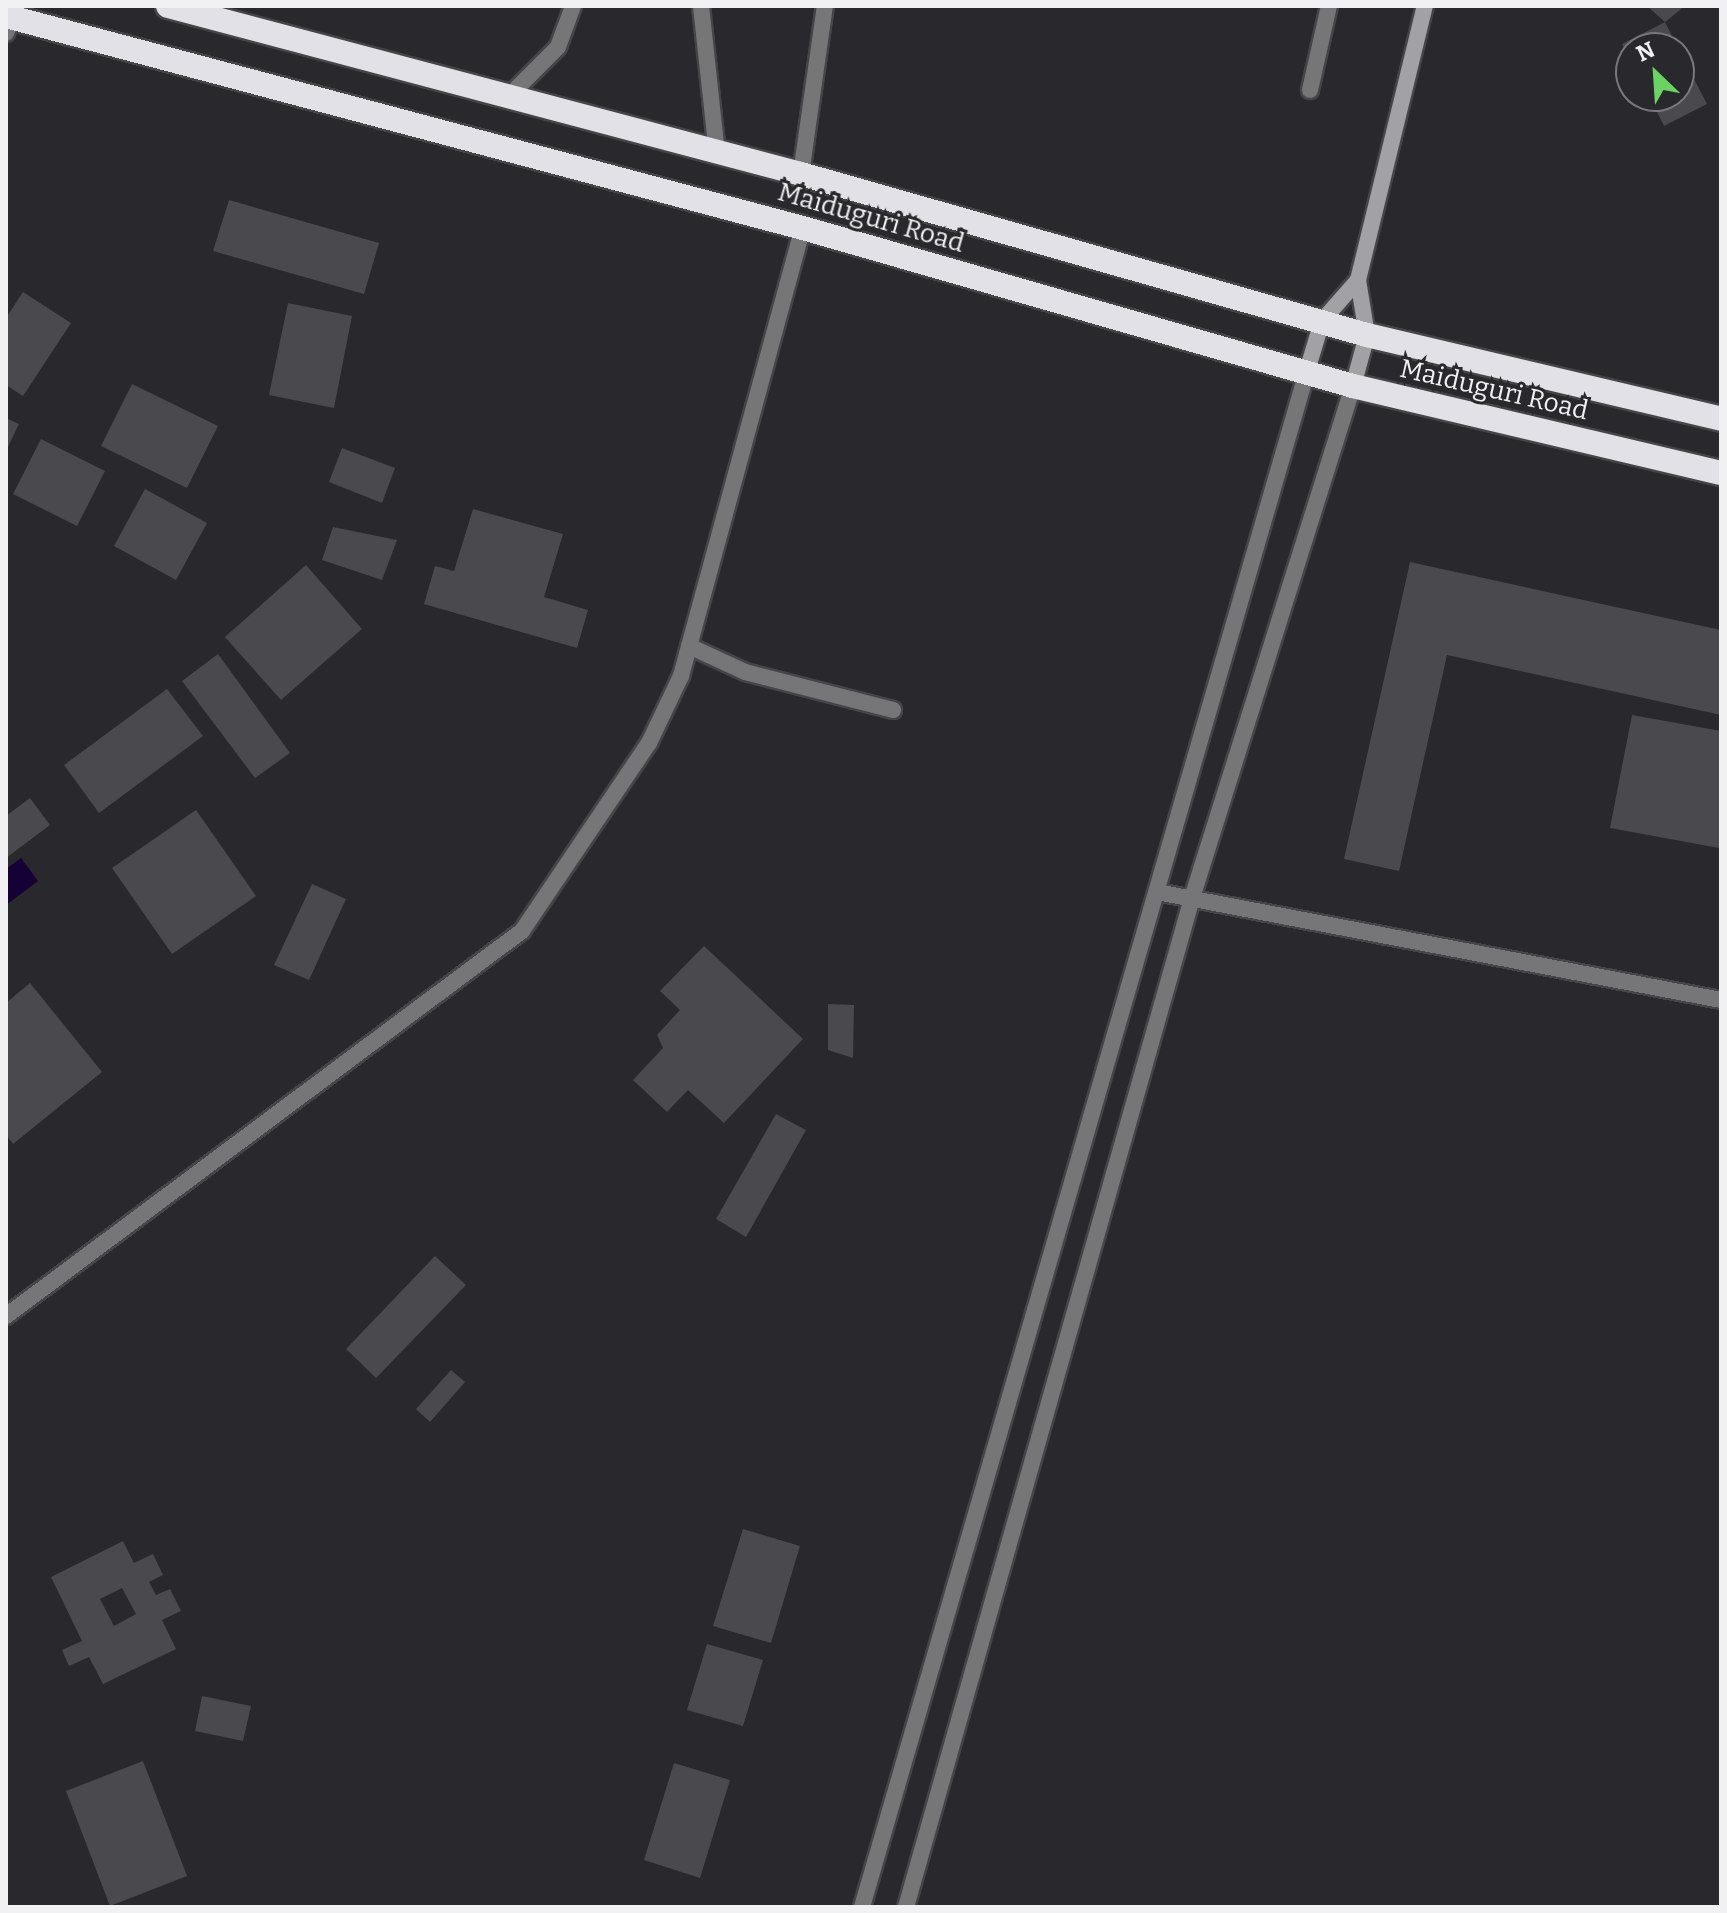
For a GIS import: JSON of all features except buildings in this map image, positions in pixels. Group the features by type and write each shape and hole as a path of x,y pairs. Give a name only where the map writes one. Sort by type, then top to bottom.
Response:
{"highway":[{"name":"Maiduguri Road","path":"168,6 801,174 1367,335 1721,419"},
{"name":"Maiduguri Road","path":"11,18 803,228 1353,386 1721,473"}],"street":[{"path":"507,98 558,47 573,6"},
{"path":"701,6 717,153"},
{"path":"801,174 825,6"},
{"path":"1310,90 1329,6"},
{"path":"906,1907 1192,898 1367,335 1358,280 1425,6"},
{"path":"6,1316 522,931 649,743 689,646 803,228"},
{"path":"862,1907 1322,321 1358,280"},
{"path":"689,646 745,672 893,710"},
{"path":"1157,892 1721,1000"}],"shaded area":[{"path":"21,858 38,881 6,905 6,869"}]}
